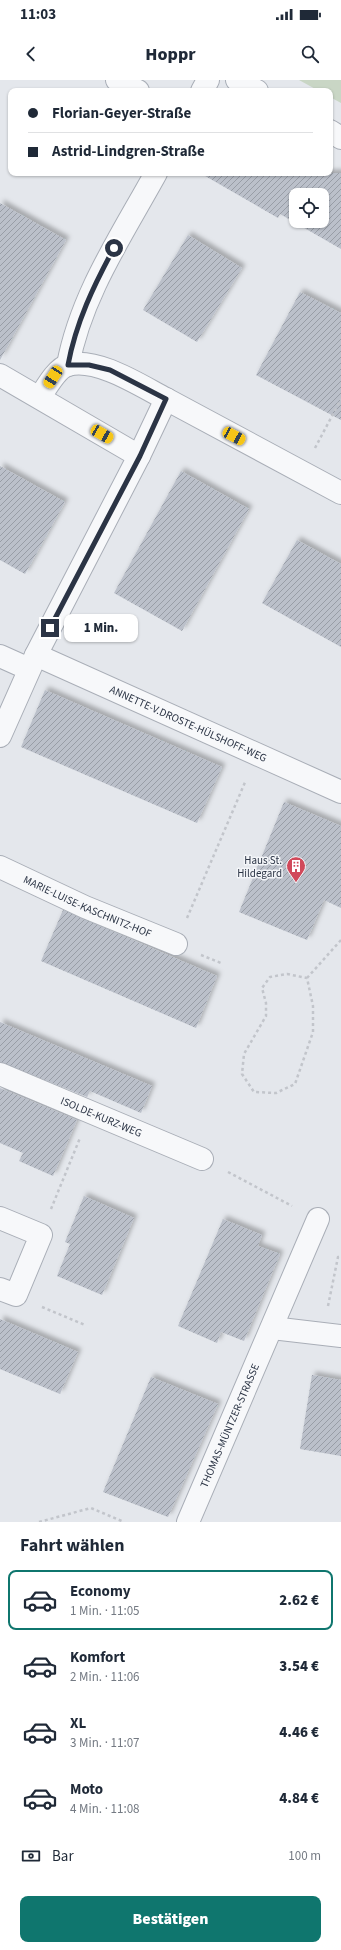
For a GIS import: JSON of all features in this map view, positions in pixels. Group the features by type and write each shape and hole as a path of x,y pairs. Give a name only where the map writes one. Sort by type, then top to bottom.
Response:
{"street":[{"path":"117,80 132,88"},
{"path":"237,80 252,88"},
{"path":"68,365 72,341 94,285 154,176"},
{"path":"40,397 53,377 68,365 89,365 110,370 341,493"},
{"path":"0,375 140,456"},
{"path":"0,736 32,662 140,456 166,399"},
{"name":"ANNETTE-V.DROSTE-HÜLSHOFF-WEG","path":"0,656 32,662 257,754 341,792"},
{"name":"MARIE-LUISE-KASCHNITZ-HOF","path":"0,867 85,907 176,944"},
{"name":"ISOLDE-KURZ-WEG","path":"0,1074 202,1159"},
{"path":"0,1218 41,1235 8,1292"},
{"name":"THOMAS-MÜNTZER-STRASSE","path":"188,1522 318,1219"},
{"path":"272,1328 341,1336"}],"path":[{"path":"302,472 341,399"},
{"path":"176,944 257,754"},
{"path":"307,978 341,940"},
{"path":"287,974 307,978 313,1006 313,1032 295,1084 276,1093 254,1092 242,1074 244,1054 266,1016 266,1003 262,988 270,977 287,974"},
{"path":"202,1159 318,1219"},
{"path":"41,1235 71,1161"},
{"path":"330,1298 338,1257 341,1257"},
{"path":"8,1292 85,1325"},
{"path":"40,1522 91,1508 124,1522"}],"green space":[{"path":"299,80 341,80 341,103 333,99 333,88 314,88"}],"building":[{"path":"333,173 341,173 341,249 304,228 329,228 329,188 289,188 289,219 280,214 278,218 205,176 333,176"},
{"path":"0,203 66,240 0,360"},
{"path":"188,235 242,268 197,342 143,310"},
{"path":"300,292 341,313 341,420 256,375"},
{"path":"0,466 65,502 25,574 0,560"},
{"path":"181,471 249,509 182,631 114,593"},
{"path":"297,540 341,564 341,647 262,603"},
{"path":"45,690 222,767 197,823 21,747"},
{"name":"Haus St. Hildegard","path":"284,802 341,826 341,908 324,900 307,940 239,912"},
{"path":"63,910 217,976 196,1028 41,961"},
{"path":"0,1022 152,1086 141,1113 90,1091 87,1097 0,1062"},
{"path":"0,1088 77,1120 53,1176 19,1161 23,1153 0,1143"},
{"path":"84,1196 134,1218 102,1295 57,1276 70,1244 65,1242"},
{"path":"223,1219 262,1235 258,1246 280,1254 244,1341 221,1332 217,1343 178,1326"},
{"path":"0,1319 78,1352 60,1394 0,1369"},
{"path":"312,1375 341,1380 341,1456 300,1449"},
{"path":"151,1377 218,1404 168,1517 103,1492"}],"place":[{"name":"Haus St. Hildegard","path":"296,883"}],"route":[{"path":"50,628 140,456 166,399 110,370 89,365 68,365 72,341 80,317 94,285 114,248"}]}
